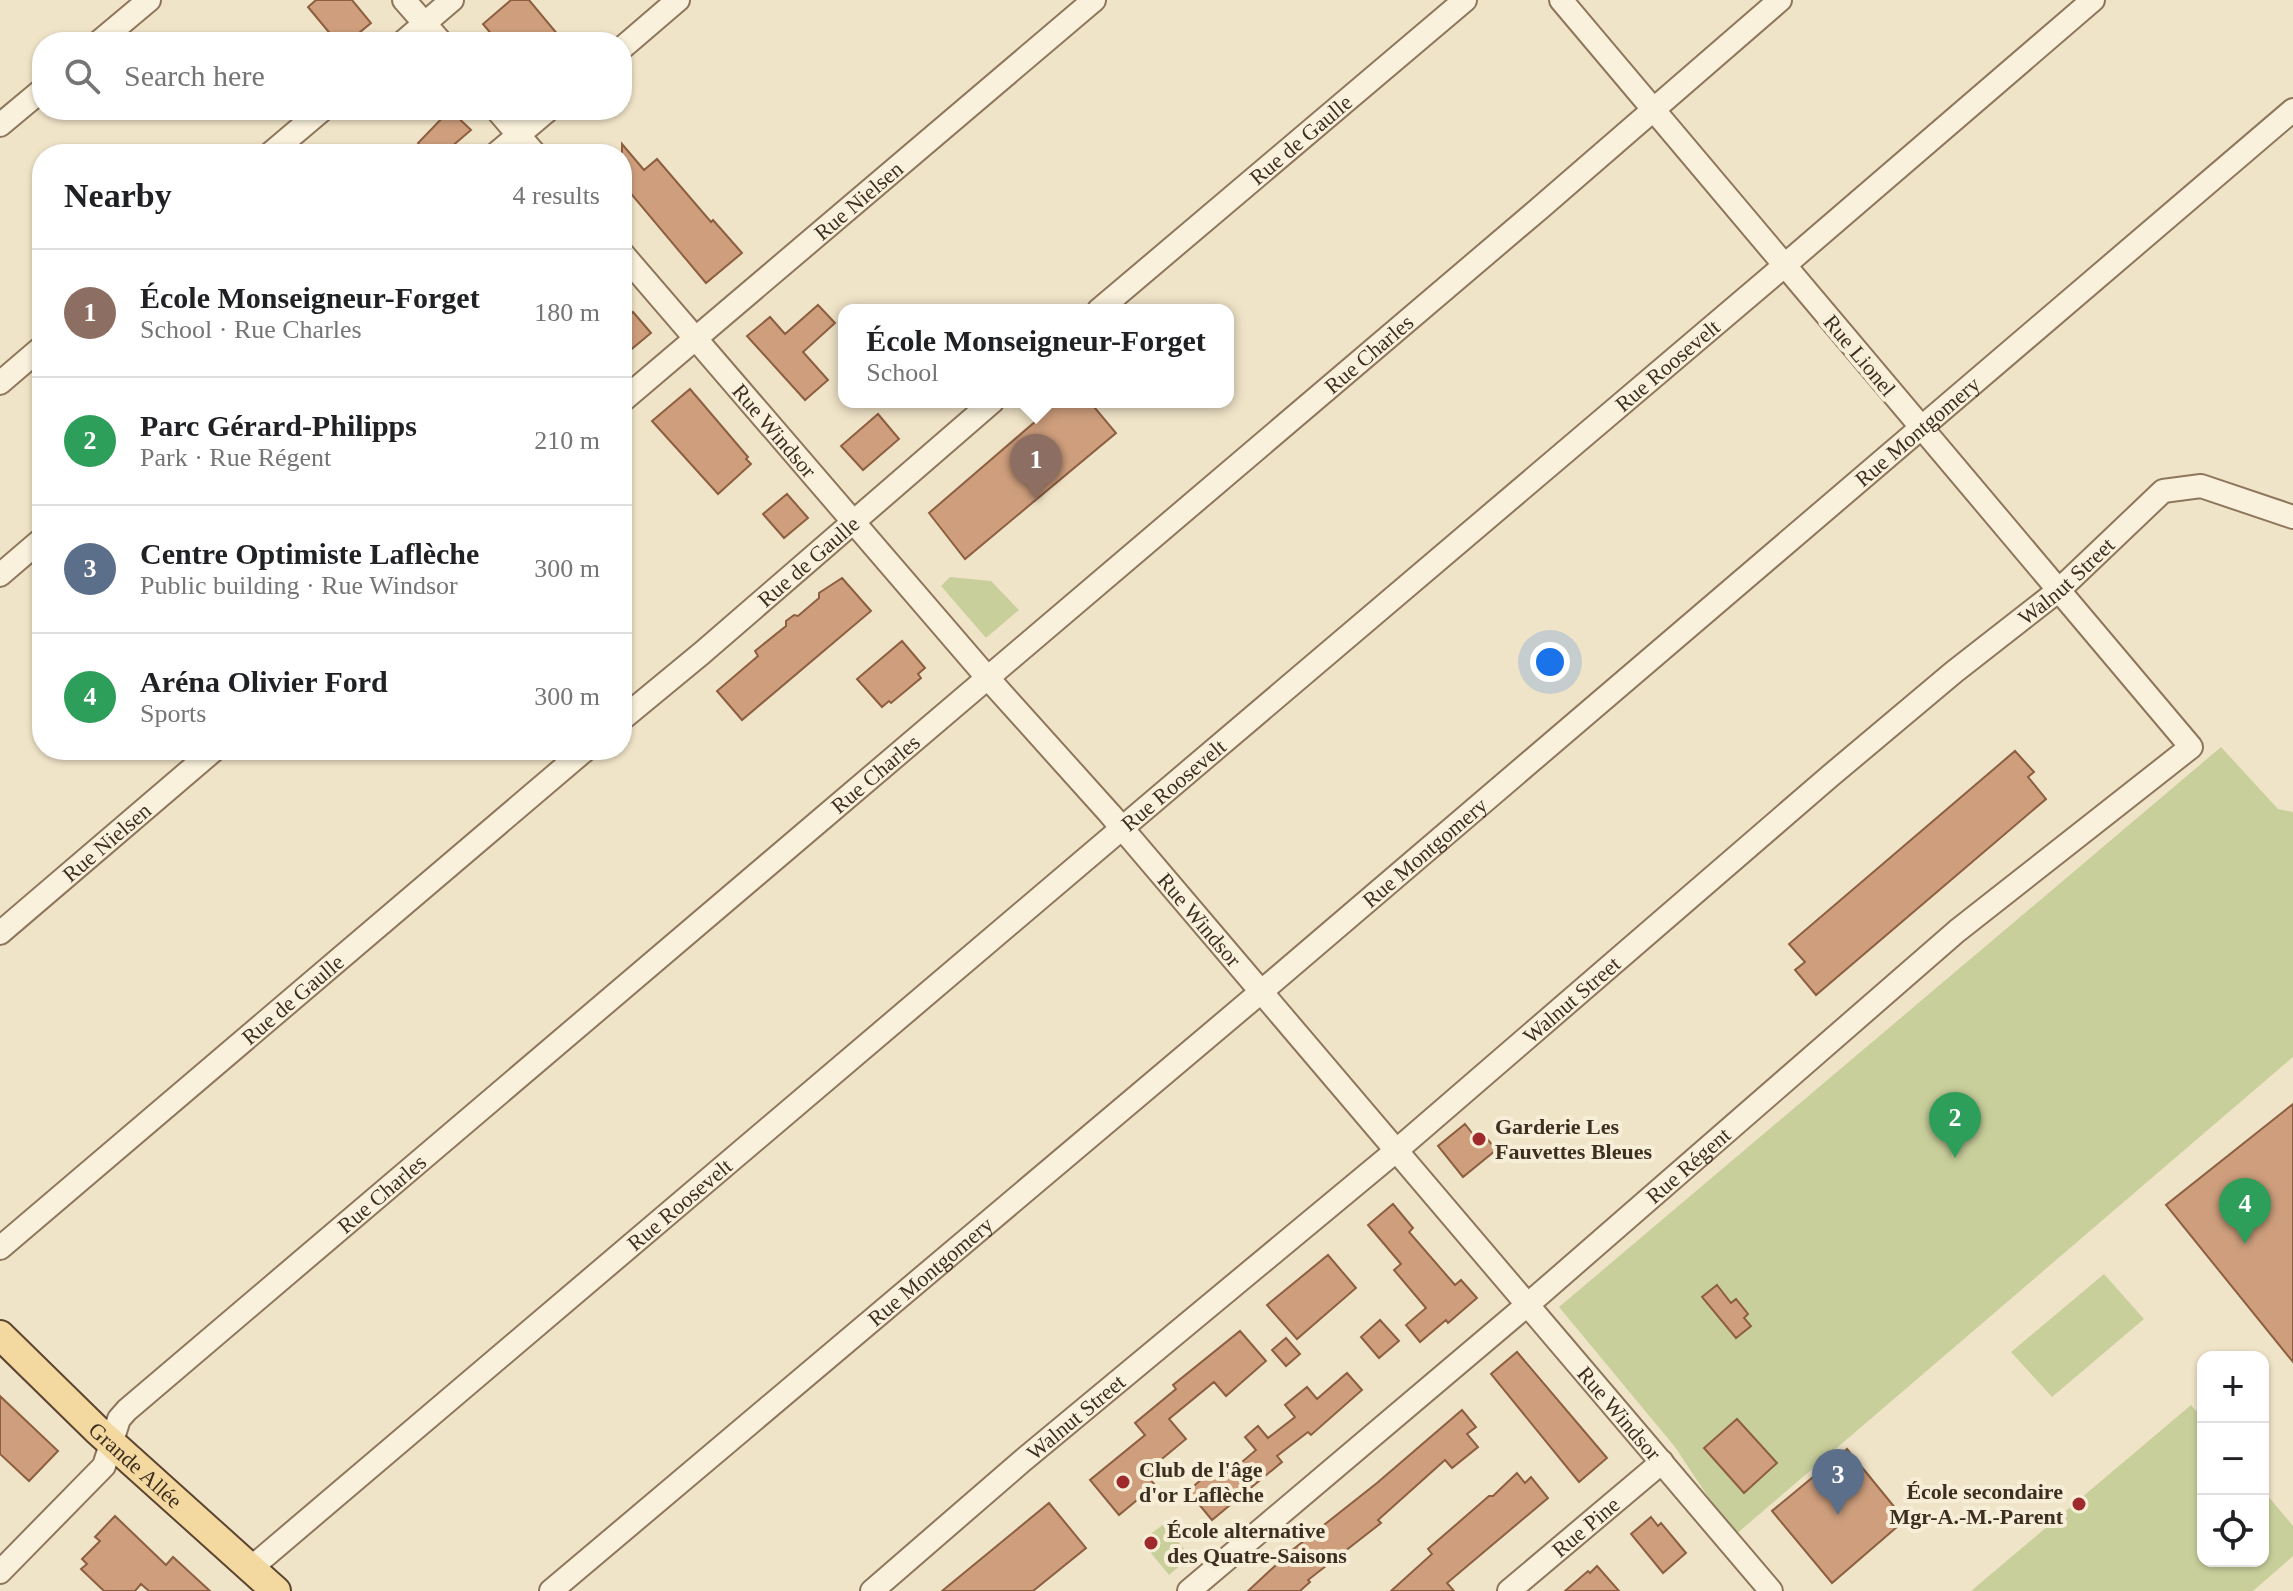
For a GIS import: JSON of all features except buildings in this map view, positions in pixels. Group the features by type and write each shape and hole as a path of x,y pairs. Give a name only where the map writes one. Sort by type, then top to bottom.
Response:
{"main road":[{"name":"Grande Allée","path":"0,1335 112,1443 276,1591"}],"street":[{"path":"111,32 149,0"},
{"path":"404,0 433,32"},
{"path":"415,32 452,0"},
{"path":"632,39 678,0"},
{"name":"Rue Nielsen","path":"632,392 1094,0"},
{"name":"Rue de Gaulle","path":"1106,304 1465,0"},
{"name":"Rue Lionel","path":"1561,0 2191,747"},
{"name":"Rue Charles","path":"0,1572 104,1466 119,1419 127,1410 1780,0"},
{"name":"Rue Roosevelt","path":"251,1568 2093,0"},
{"path":"0,125 32,98"},
{"name":"Rue Montgomery","path":"551,1591 1262,991 2293,110"},
{"path":"282,144 310,120"},
{"path":"505,120 526,144"},
{"path":"508,144 536,120"},
{"name":"Rue Windsor","path":"632,264 1262,991 1771,1591"},
{"path":"0,383 32,356"},
{"name":"Rue de Gaulle","path":"632,711 985,408"},
{"name":"Walnut Street","path":"872,1591 1021,1462 1397,1150 1729,861 1954,672 2059,590 2163,491 2201,486 2293,517"},
{"path":"0,575 32,548"},
{"name":"Rue Régent","path":"1189,1591 1528,1304 1957,931 2191,747"},
{"name":"Rue Nielsen","path":"0,933 202,760"},
{"name":"Rue de Gaulle","path":"0,1248 573,760"},
{"name":"Rue Pine","path":"1509,1591 1662,1462"}],"green space":[{"path":"950,577 991,581 1019,610 986,638 941,586"},
{"path":"2221,747 2278,809 2293,812 2293,1057 1734,1536 1675,1447 1559,1307"},
{"path":"2104,1274 2144,1319 2052,1397 2011,1352"},
{"path":"2191,1405 2197,1412 2197,1567 2269,1567 2269,1497 2293,1526 2293,1556 2253,1591 1971,1591"},
{"path":"1164,1524 1191,1557 1169,1575 1141,1541"}],"place":[{"name":"École Monseigneur-Forget","path":"1036,500"},
{"name":"Garderie Les Fauvettes Bleues","path":"1479,1139"},
{"name":"Parc Gérard-Philipps","path":"1955,1158"},
{"name":"Aréna Olivier Ford","path":"2245,1244"},
{"name":"Club de l'âge d'or Laflèche","path":"1123,1482"},
{"name":"École secondaire Mgr-A.-M.-Parent","path":"2079,1504"},
{"name":"Centre Optimiste Laflèche","path":"1838,1515"},
{"name":"École alternative des Quatre-Saisons","path":"1151,1543"}]}
